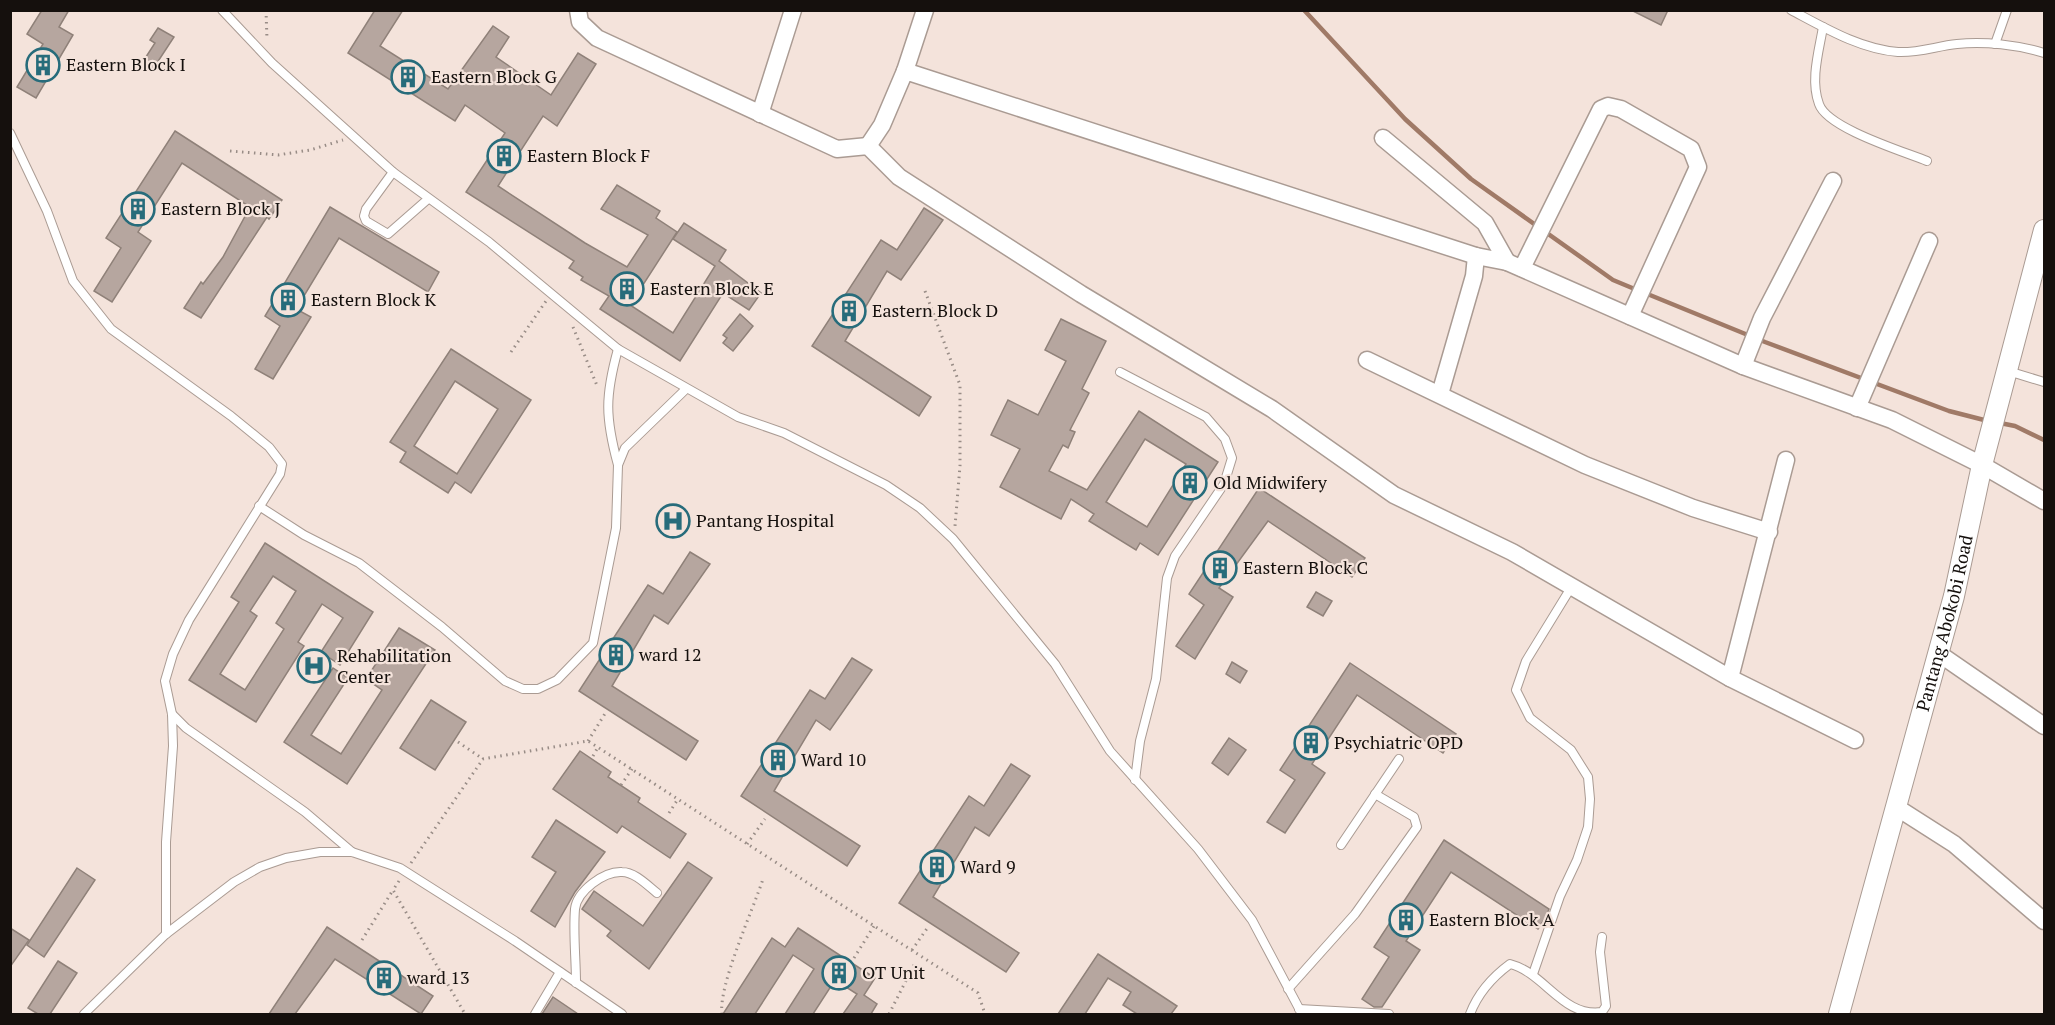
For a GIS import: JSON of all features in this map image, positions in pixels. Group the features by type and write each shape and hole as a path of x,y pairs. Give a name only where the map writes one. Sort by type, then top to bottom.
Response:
{"street":[{"path":"578,10 580,22 597,38 837,149 868,146"},
{"path":"760,114 793,10"},
{"path":"868,146 882,125 905,71 925,10"},
{"path":"905,71 1476,256 1515,265 1743,366 1892,420 1982,465 2044,501"},
{"path":"1515,265 1535,241 1545,223 1601,109 1608,106 1621,109 1691,149 1698,167 1630,316"},
{"path":"1383,138 1485,223 1515,265"},
{"path":"868,146 899,177 1081,294 1272,409 1394,495 1512,552 1730,678 1855,740"},
{"path":"1743,366 1762,318 1833,181"},
{"name":"Pantang Abokobi Road","path":"1839,1014 1954,596 1982,465 2044,230"},
{"path":"1857,408 1929,241"},
{"path":"1440,394 1474,276 1476,256"},
{"path":"1367,360 1585,465 1625,482 1769,532"},
{"path":"1730,678 1786,460"},
{"path":"1938,653 2044,726"},
{"path":"1896,807 1954,844 2044,921"}],"lane":[{"path":"222,10 272,63 393,172 489,242 550,295 618,349 738,417 784,433 886,485 920,508 953,539 1055,664 1084,712 1135,780 1198,849 1252,920 1301,1012 1389,1014"},
{"path":"1791,10 1859,44 1898,52 1924,51 1957,44 1995,44 2044,53"},
{"path":"1995,44 2007,10"},
{"path":"1823,27 1816,69 1815,89 1819,106 1837,123 1860,135 1926,161"},
{"path":"10,134 47,211 73,281 111,329 231,416 269,447 282,464 280,474 189,620 173,654 165,681 172,714 166,842 166,934"},
{"path":"393,172 366,209 364,216 366,221 388,234 428,199"},
{"path":"259,506 304,535 360,563 506,681 523,689 538,689 557,680 593,643 616,528 618,465 606,409 610,377 618,349"},
{"path":"2008,370 2044,382"},
{"path":"1120,372 1206,417 1225,439 1232,458 1224,484 1175,556 1167,578 1156,679 1140,741 1135,780"},
{"path":"618,465 625,448 635,435 686,388"},
{"path":"1533,975 1560,896 1577,860 1588,827 1590,799 1588,777 1571,750 1530,718 1516,690 1526,661 1572,586"},
{"path":"172,714 186,728 305,812 352,852 405,871 622,1014"},
{"path":"1341,845 1399,759"},
{"path":"1288,989 1355,914 1417,828 1414,818 1375,794"},
{"path":"84,1014 166,934 234,882 260,867 286,858 309,854 352,852"},
{"path":"576,983 575,907 586,888 610,874 623,872 633,875 657,893"},
{"path":"1470,1014 1475,1002 1492,977 1510,964 1522,967 1571,1007 1595,1013 1602,1012 1606,1006 1600,952 1602,937"},
{"path":"536,1014 560,972"}],"path":[{"path":"266,10 267,43 272,63"},
{"path":"230,151 278,155 310,150 353,137"},
{"path":"925,291 960,385 960,466 953,539"},
{"path":"511,352 550,295"},
{"path":"565,307 606,409"},
{"path":"588,741 606,712"},
{"path":"458,742 483,759 588,741 978,993 985,1014"},
{"path":"593,756 598,747"},
{"path":"362,939 405,871 483,759"},
{"path":"621,785 632,769"},
{"path":"669,813 678,799"},
{"path":"747,844 765,819"},
{"path":"722,1014 721,1004 726,985 764,879"},
{"path":"393,890 465,1014"},
{"path":"854,958 874,926"},
{"path":"912,950 928,927"},
{"path":"889,1014 914,965"}],"building":[{"name":"Eastern Block I","path":"42,10 69,10 59,27 73,35 36,98 17,87 43,44 27,34"},
{"path":"375,10 403,10 380,46 448,89 493,26 509,37 496,57 551,95 578,53 596,64 557,126 543,116 498,186 585,243 627,267 648,235 601,209 617,185 660,211 656,218 677,232 630,305 673,333 715,266 673,239 684,223 726,250 719,261 761,293 749,310 723,293 680,361 600,309 609,296 581,280 583,277 569,268 574,261 466,192 505,133 465,105 455,121 348,53"},
{"path":"1631,10 1668,10 1661,25"},
{"path":"158,28 174,37 153,69 142,63 155,43 150,40"},
{"name":"Eastern Block J","path":"175,131 282,200 269,219 267,217 201,318 184,308 201,282 203,284 223,257 250,207 182,163 138,232 151,241 112,302 94,291 121,248 106,238"},
{"name":"Eastern Block K","path":"330,207 439,272 428,292 339,238 296,309 311,317 273,379 255,369 280,326 265,316"},
{"name":"Eastern Block D","path":"924,208 943,220 901,280 887,271 845,341 931,397 919,416 812,346 881,240 897,250"},
{"path":"740,314 753,326 733,351 723,343 727,338 723,335"},
{"path":"1061,319 1106,341 1082,389 1089,393 1070,430 1075,432 1068,448 1063,445 1049,471 1087,490 1139,411 1218,462 1158,555 1140,543 1136,550 1089,521 1094,514 1071,499 1061,519 1000,487 1020,449 991,435 1008,400 1038,415 1066,361 1045,350","holes":["1145,439 1186,464 1147,527 1106,502"]},
{"path":"451,349 531,400 471,493 455,482 448,493 400,462 406,452 390,442","holes":["455,381 498,409 457,474 414,446"]},
{"name":"Eastern Block C","path":"1259,488 1365,558 1352,577 1268,521 1219,588 1233,597 1195,659 1176,646 1204,605 1189,594"},
{"path":"265,543 373,612 340,665 321,652 343,618 322,604 298,642 304,646 256,722 189,680 239,602 231,597","holes":["273,576 296,591 276,623 284,629 245,690 220,674 257,616 250,611"]},
{"name":"ward 12","path":"690,552 710,564 668,624 654,615 612,686 698,741 686,760 579,691 648,585 663,594"},
{"path":"1316,592 1332,601 1323,616 1307,607"},
{"path":"399,628 435,650 347,784 284,742 333,668 348,678 311,735 341,754 382,690 366,679"},
{"name":"Ward 10","path":"852,658 872,670 830,730 816,720 774,791 860,846 847,866 741,796 810,690 825,699"},
{"path":"1232,662 1247,671 1240,683 1226,674"},
{"name":"Psychiatric OPD","path":"1350,663 1456,734 1443,753 1357,695 1312,764 1325,773 1285,833 1267,822 1295,780 1280,770"},
{"path":"431,700 466,722 435,770 400,748"},
{"path":"1229,738 1246,750 1228,775 1212,763"},
{"path":"580,751 611,772 608,777 640,798 638,802 686,834 670,858 622,826 617,833 553,789"},
{"name":"Ward 9","path":"1011,764 1030,776 989,836 975,827 933,897 1019,953 1006,972 899,903 969,796 984,806"},
{"path":"556,820 605,852 575,892 555,927 531,911 556,872 532,857"},
{"name":"Eastern Block A","path":"1444,840 1549,909 1546,917 1538,929 1451,872 1406,941 1420,950 1382,1007 1374,1007 1362,999 1389,957 1374,947"},
{"path":"688,862 712,878 649,969 607,936 611,931 582,909 594,891 643,926"},
{"path":"77,868 95,880 44,957 27,945"},
{"name":"ward 13","path":"327,927 433,996 421,1014 335,959 295,1014 269,1014"},
{"path":"10,928 29,940 10,967"},
{"name":"OT Unit","path":"798,928 875,978 864,995 877,1004 871,1014 843,1014 857,994 835,980 813,1014 785,1014 814,969 793,955 755,1014 723,1014 772,938 785,947"},
{"path":"1098,954 1177,1006 1171,1014 1137,1014 1123,1005 1131,992 1108,978 1085,1014 1058,1014"},
{"path":"58,961 77,973 50,1014 38,1014 28,1008"},
{"path":"553,997 578,1014 542,1014"}],"waterway":[{"path":"1304,10 1405,119 1471,179 1613,280 1637,290"},
{"path":"1645,293 1765,342 1949,411 1988,421"},
{"path":"2000,423 2015,426 2044,440"}],"place":[{"name":"Eastern Block I","path":"43,65"},
{"name":"Eastern Block G","path":"408,77"},
{"name":"Eastern Block F","path":"504,156"},
{"name":"Eastern Block J","path":"138,209"},
{"name":"Eastern Block E","path":"627,289"},
{"name":"Eastern Block K","path":"288,300"},
{"name":"Eastern Block D","path":"849,311"},
{"name":"Old Midwifery","path":"1190,483"},
{"name":"Pantang Hospital","path":"673,521"},
{"name":"Eastern Block C","path":"1220,568"},
{"name":"ward 12","path":"616,655"},
{"name":"Rehabilitation Center","path":"314,666"},
{"name":"Psychiatric OPD","path":"1311,743"},
{"name":"Ward 10","path":"778,760"},
{"name":"Ward 9","path":"937,867"},
{"name":"Eastern Block A","path":"1406,920"},
{"name":"OT Unit","path":"839,973"},
{"name":"ward 13","path":"384,978"}]}
